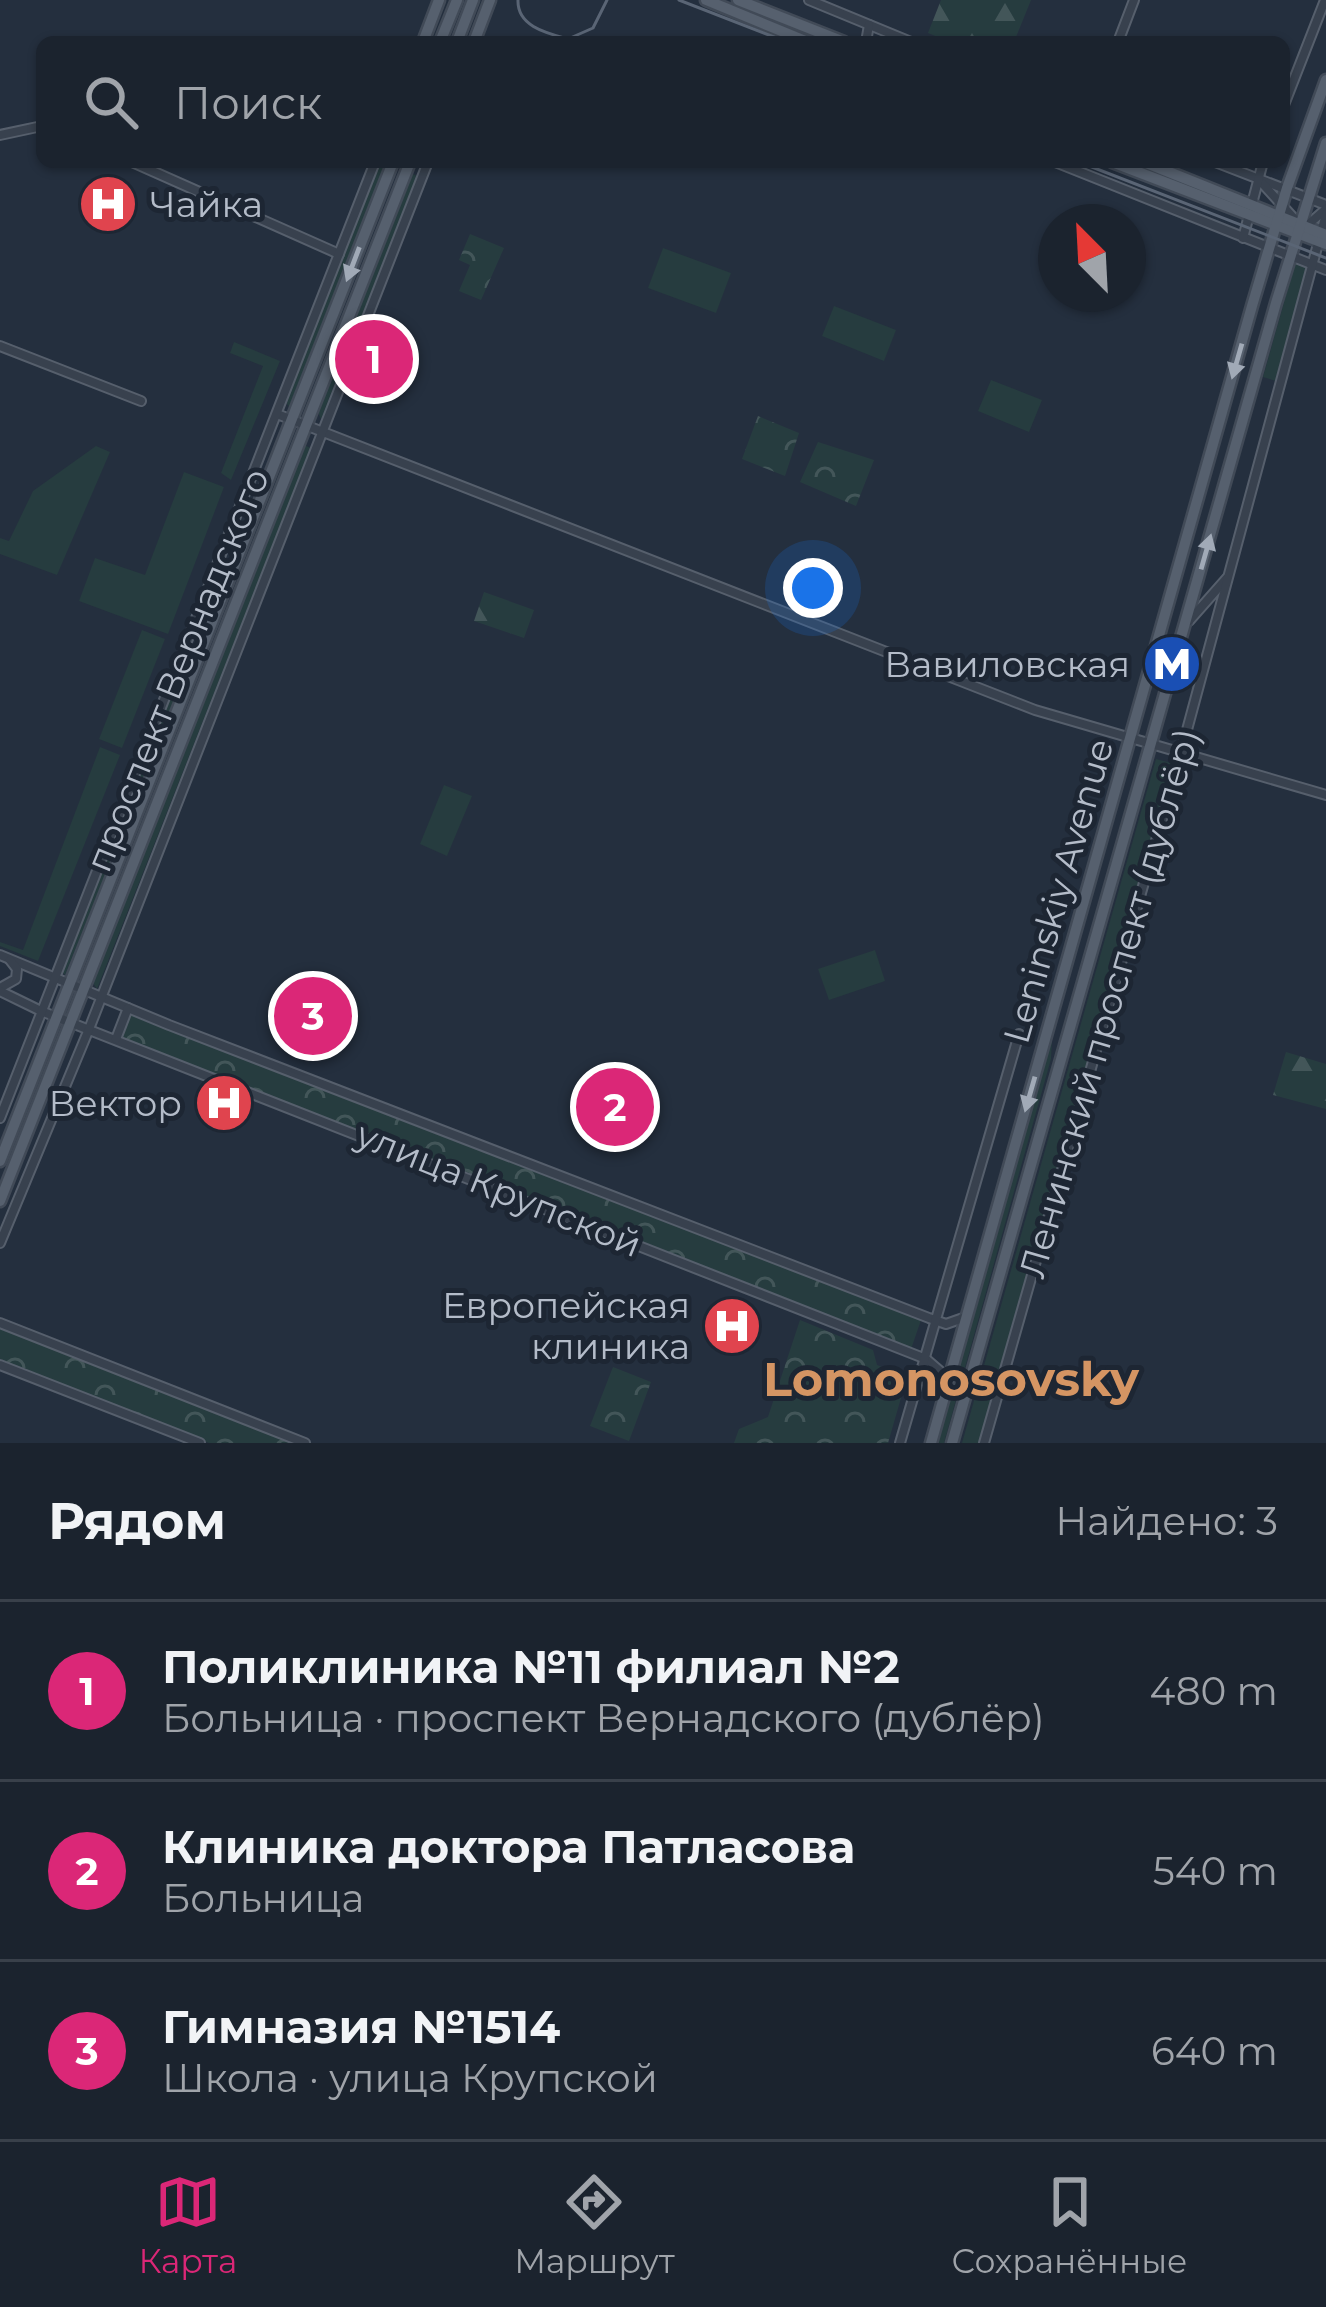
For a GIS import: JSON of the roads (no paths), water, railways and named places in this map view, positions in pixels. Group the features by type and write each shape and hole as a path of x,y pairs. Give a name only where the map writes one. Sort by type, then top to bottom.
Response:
{"main road":[{"path":"425,36 440,0"},
{"path":"442,36 457,0"},
{"path":"459,36 473,0"},
{"path":"476,36 490,0"},
{"path":"706,0 793,36"},
{"path":"738,0 829,36"},
{"name":"Leninskiy Avenue","path":"931,1443 1276,217 1326,80"},
{"name":"Leninskiy Avenue","path":"952,1443 1326,143"},
{"name":"проспект Вернадского","path":"0,1161 77,988 299,423 389,168"},
{"name":"проспект Вернадского","path":"77,988 208,635 408,168"},
{"path":"404,177 415,168"},
{"path":"1129,168 1276,217 1323,238"},
{"path":"1157,168 1251,211"},
{"name":"проспект Вернадского","path":"0,1201 64,1020"}],"street":[{"path":"809,0 896,36"},
{"path":"1120,36 1134,0"},
{"path":"1290,89 1324,0"},
{"path":"867,36 869,25"},
{"path":"0,135 36,127"},
{"path":"146,168 339,254"},
{"path":"0,1118 373,168"},
{"path":"0,1243 323,433 421,168"},
{"path":"1076,168 1326,270"},
{"path":"1231,168 1287,188 1326,210 1301,228 1276,217 1257,178"},
{"path":"1244,238 1261,168"},
{"name":"Ленинский проспект (дублёр)","path":"984,1443 1180,754 1323,238 1326,210"},
{"path":"1244,238 1276,217"},
{"path":"0,346 141,401"},
{"path":"277,414 1000,696 1132,740 1326,794"},
{"path":"1184,626 1228,576"},
{"path":"184,648 208,635"},
{"path":"0,989 16,979 17,968 5,957"},
{"name":"улица Крупской","path":"5,957 128,1009 937,1321 955,1323 966,1317"},
{"name":"улица Крупской","path":"0,989 41,1011 926,1359 949,1379"},
{"path":"116,1039 128,1009"},
{"path":"900,1443 1019,1034"},
{"path":"0,1324 305,1443"},
{"path":"0,1364 200,1443"}],"tram line":[{"path":"518,0 528,22 558,36"},
{"path":"575,36 593,28 607,0"},
{"path":"679,0 772,36"},
{"path":"1094,168 1326,258"}],"place":[{"name":"Чайка","path":"108,204"},
{"name":"Поликлиника №11 филиал №2","path":"374,359"},
{"name":"Вавиловская","path":"1172,664"},
{"name":"Гимназия №1514","path":"313,1016"},
{"name":"Вектор","path":"224,1103"},
{"name":"Клиника доктора Патласова","path":"615,1107"},
{"name":"Европейская клиника","path":"732,1326"}],"district":[{"name":"Lomonosovsky","path":"951,1379"}]}
